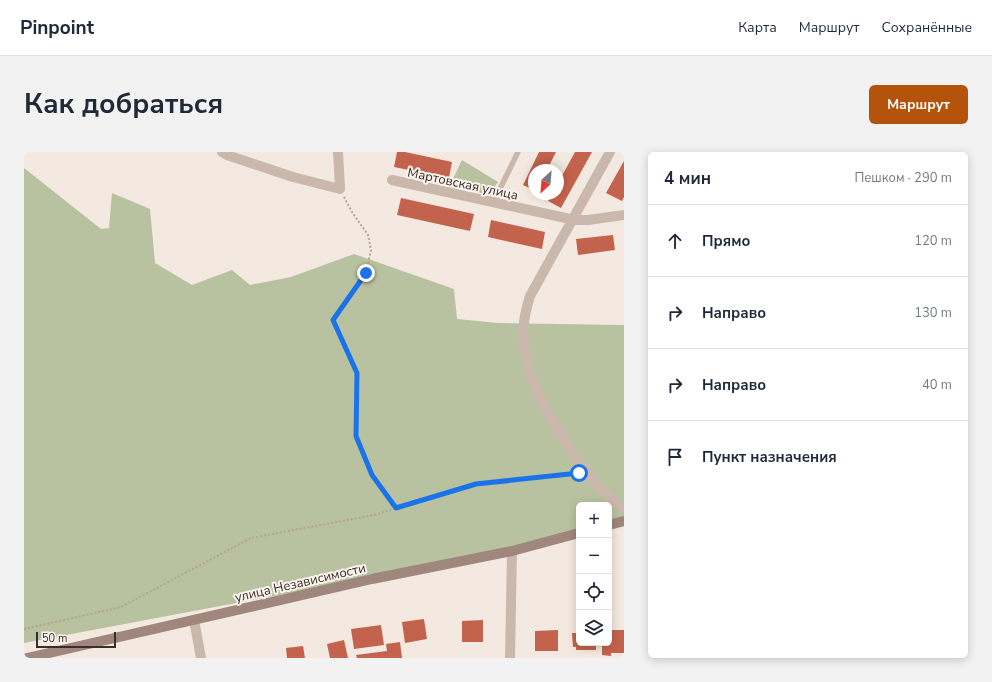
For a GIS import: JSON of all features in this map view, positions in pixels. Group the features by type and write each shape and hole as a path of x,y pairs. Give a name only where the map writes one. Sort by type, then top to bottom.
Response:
{"main road":[{"path":"612,524 624,521"},
{"name":"улица Независимости","path":"28,658 372,579 512,551 576,534"}],"street":[{"path":"222,152 294,177 340,189 338,152"},
{"path":"610,152 530,296 524,324 524,346 533,380 548,414 585,470 598,486 624,509"},
{"name":"Мартовская улица","path":"392,180 572,219 585,220 624,215"},
{"path":"510,658 512,551"},
{"path":"194,620 201,658"}],"lane":[{"path":"493,202 518,152"}],"path":[{"path":"340,189 352,212 368,235 371,250 366,273 333,320 357,373 356,436 372,475 396,508"},
{"path":"24,629 121,607 251,538 374,515 476,484 579,473 585,470"}],"green space":[{"path":"462,160 498,182 492,191 481,193 451,183"},
{"path":"24,168 101,229 109,228 112,193 150,209 155,263 192,285 232,270 250,285 291,277 354,254 454,289 457,319 498,323 624,325 624,517 612,520 612,502 576,502 576,532 512,551 24,643"}],"building":[{"path":"397,152 405,152 452,162 449,178 394,167"},
{"path":"539,152 556,152 550,164 533,164"},
{"path":"575,152 592,152 561,208 548,201 564,200 564,172"},
{"path":"624,161 624,197 622,201 606,193"},
{"path":"528,175 528,187 523,185"},
{"path":"401,198 474,214 470,231 397,215"},
{"path":"491,220 545,232 542,249 488,237"},
{"path":"613,235 615,250 578,255 576,239"},
{"path":"424,619 427,639 405,643 402,622"},
{"path":"483,620 483,642 462,642 462,621"},
{"path":"381,625 384,645 354,649 351,629"},
{"path":"558,630 558,651 535,651 535,631"},
{"path":"612,630 624,630 624,653 611,653 611,656 602,655 602,646 612,646"},
{"path":"572,633 576,633 576,646 596,646 596,650 576,650 576,647 573,647"},
{"path":"344,640 348,658 330,658 327,644"},
{"path":"400,642 402,658 357,658 356,655 387,651 386,644"},
{"path":"303,646 305,658 287,658 286,648"}],"route":[{"path":"366,273 333,320 357,373 356,436 372,475 396,508 476,484 579,473"}]}
